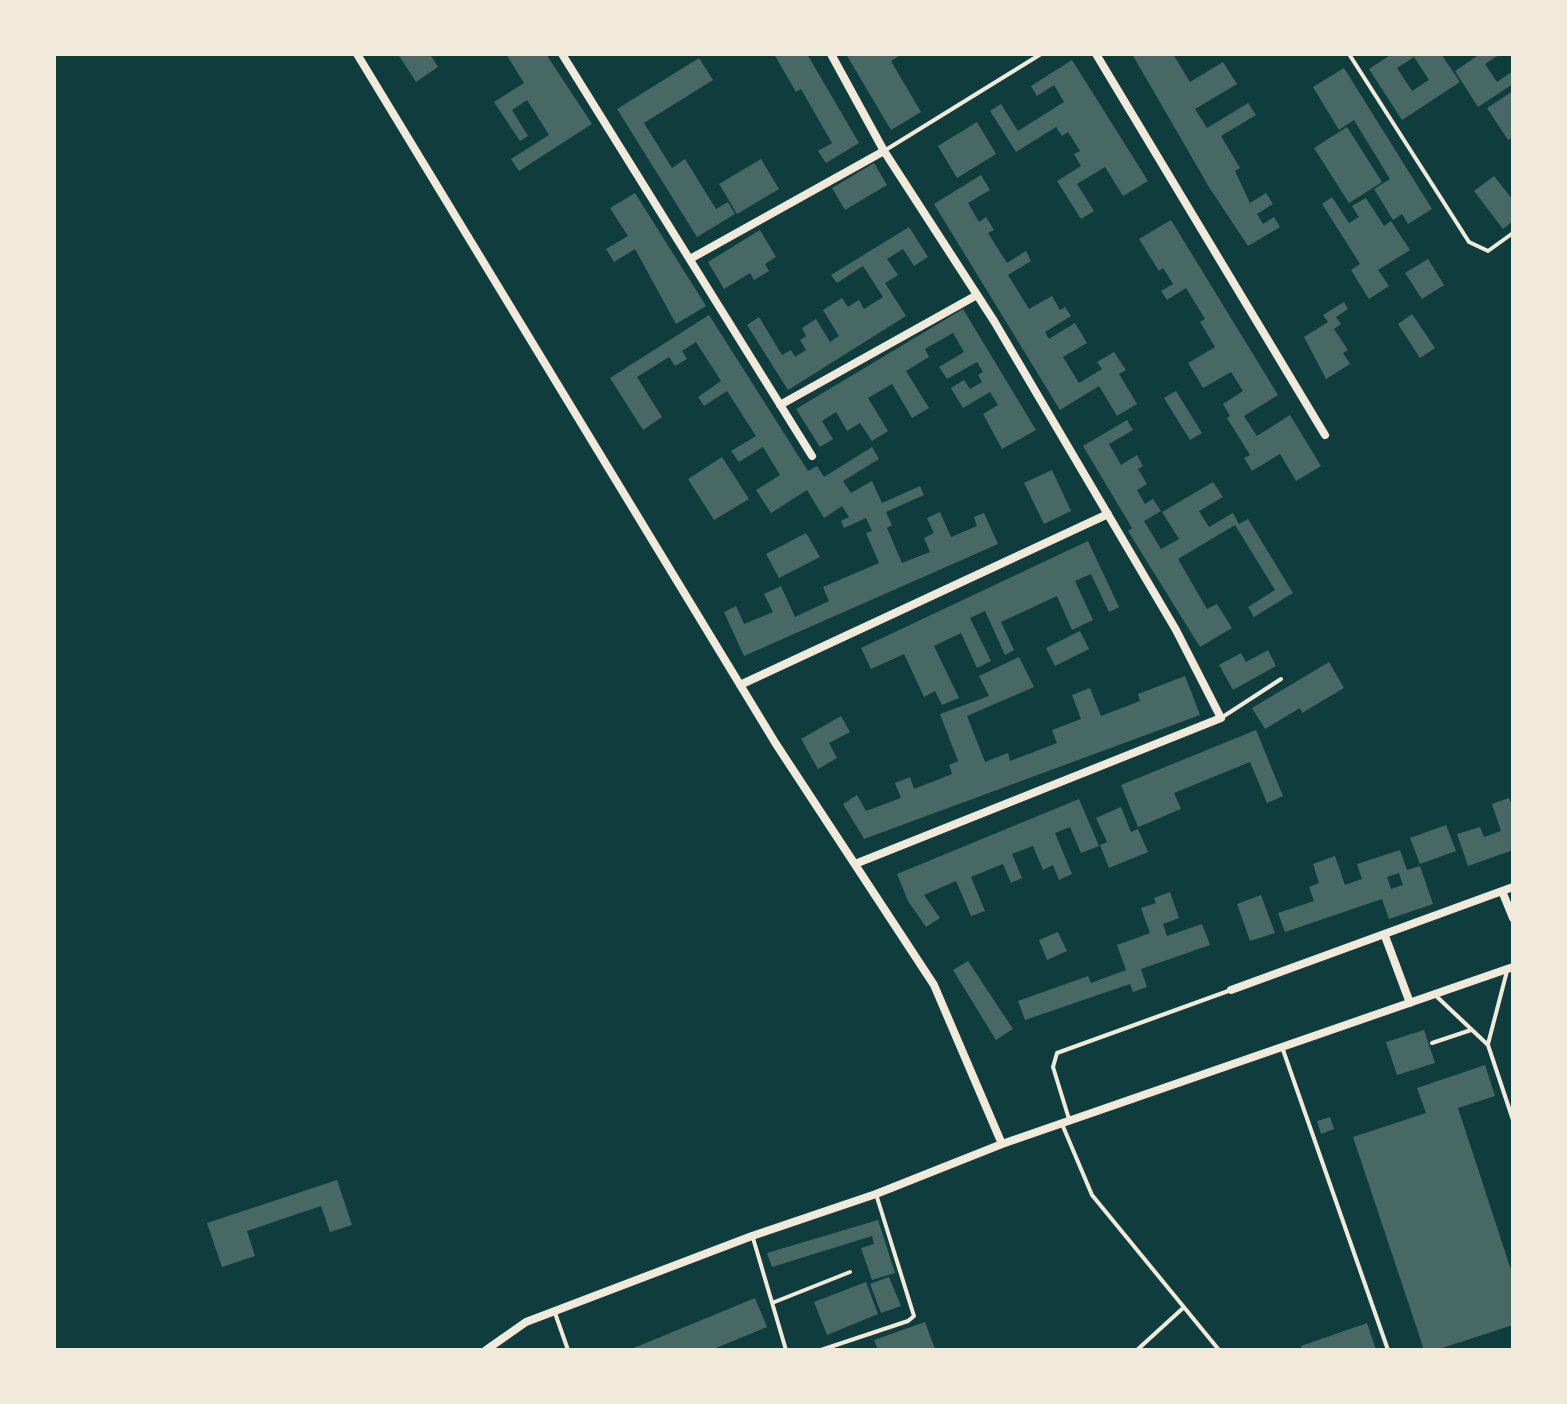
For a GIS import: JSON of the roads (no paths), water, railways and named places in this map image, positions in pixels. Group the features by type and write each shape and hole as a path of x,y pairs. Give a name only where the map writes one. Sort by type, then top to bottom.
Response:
{"street":[{"path":"357,54 740,685 934,985 1002,1144"},
{"path":"562,54 812,456"},
{"path":"831,54 884,151 977,295 1108,514 1176,630 1221,718 855,864"},
{"path":"1096,54 1325,435"},
{"path":"690,259 884,151"},
{"path":"780,405 977,295"},
{"path":"740,685 1108,514"},
{"path":"1231,990 1513,887"},
{"path":"1502,891 1513,918"},
{"path":"1385,936 1410,1003"},
{"path":"486,1350 526,1322 752,1236 876,1194 1002,1144 1510,968"}],"lane":[{"path":"884,151 1041,54"},
{"path":"1349,54 1469,242 1488,251 1513,233"},
{"path":"1221,718 1281,679"},
{"path":"1488,1045 1510,968"},
{"path":"1219,1350 1182,1309 1092,1195 1066,1122 1053,1067 1057,1053 1231,990"},
{"path":"1434,994 1488,1045 1513,1120"},
{"path":"1432,1043 1471,1030"},
{"path":"1282,1047 1388,1350"},
{"path":"821,1350 908,1321 914,1316 876,1194"},
{"path":"752,1236 786,1350"},
{"path":"772,1303 850,1272"},
{"path":"1137,1350 1182,1309"},
{"path":"554,1311 568,1350"}]}
